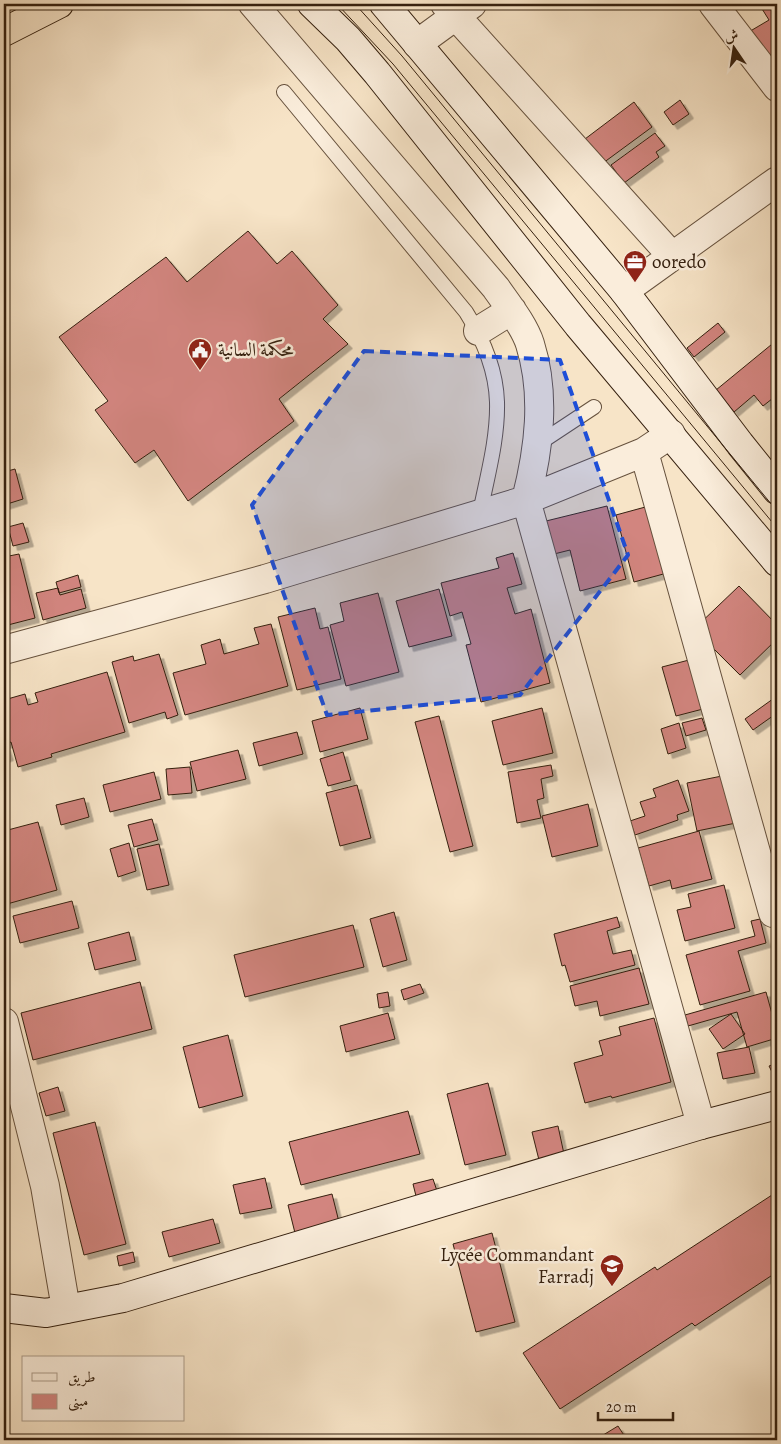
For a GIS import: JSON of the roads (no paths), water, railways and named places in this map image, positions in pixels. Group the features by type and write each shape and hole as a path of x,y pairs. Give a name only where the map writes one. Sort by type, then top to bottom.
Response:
{"highway":[{"path":"4,32 58,4"}],"street":[{"path":"253,4 496,288 512,310 530,342 537,374 540,408 538,444 526,500 701,1125"},
{"path":"312,4 348,39 377,73 578,325 777,562"},
{"path":"384,4 624,291 777,490"},
{"path":"713,4 777,87"},
{"path":"417,44 457,8 672,256"},
{"path":"624,291 777,182"},
{"path":"478,331 512,310"},
{"path":"4,650 264,579 526,500 644,452 671,434"},
{"path":"644,452 774,912"},
{"path":"4,1022 45,1186 66,1309"},
{"path":"4,1308 46,1313 123,1298 701,1125 777,1105"}],"lane":[{"path":"284,92 466,312 478,331 494,376 497,402 496,430 480,513"},
{"path":"538,444 594,407"}],"tram line":[{"path":"337,4 393,64 777,528"},
{"path":"355,4 402,56 777,511"}],"place":[{"name":"ooredo","path":"635,283"},
{"name":"محكمة السانية","path":"200,371"},
{"name":"Lycée Commandant Farradj","path":"612,1287"}]}
